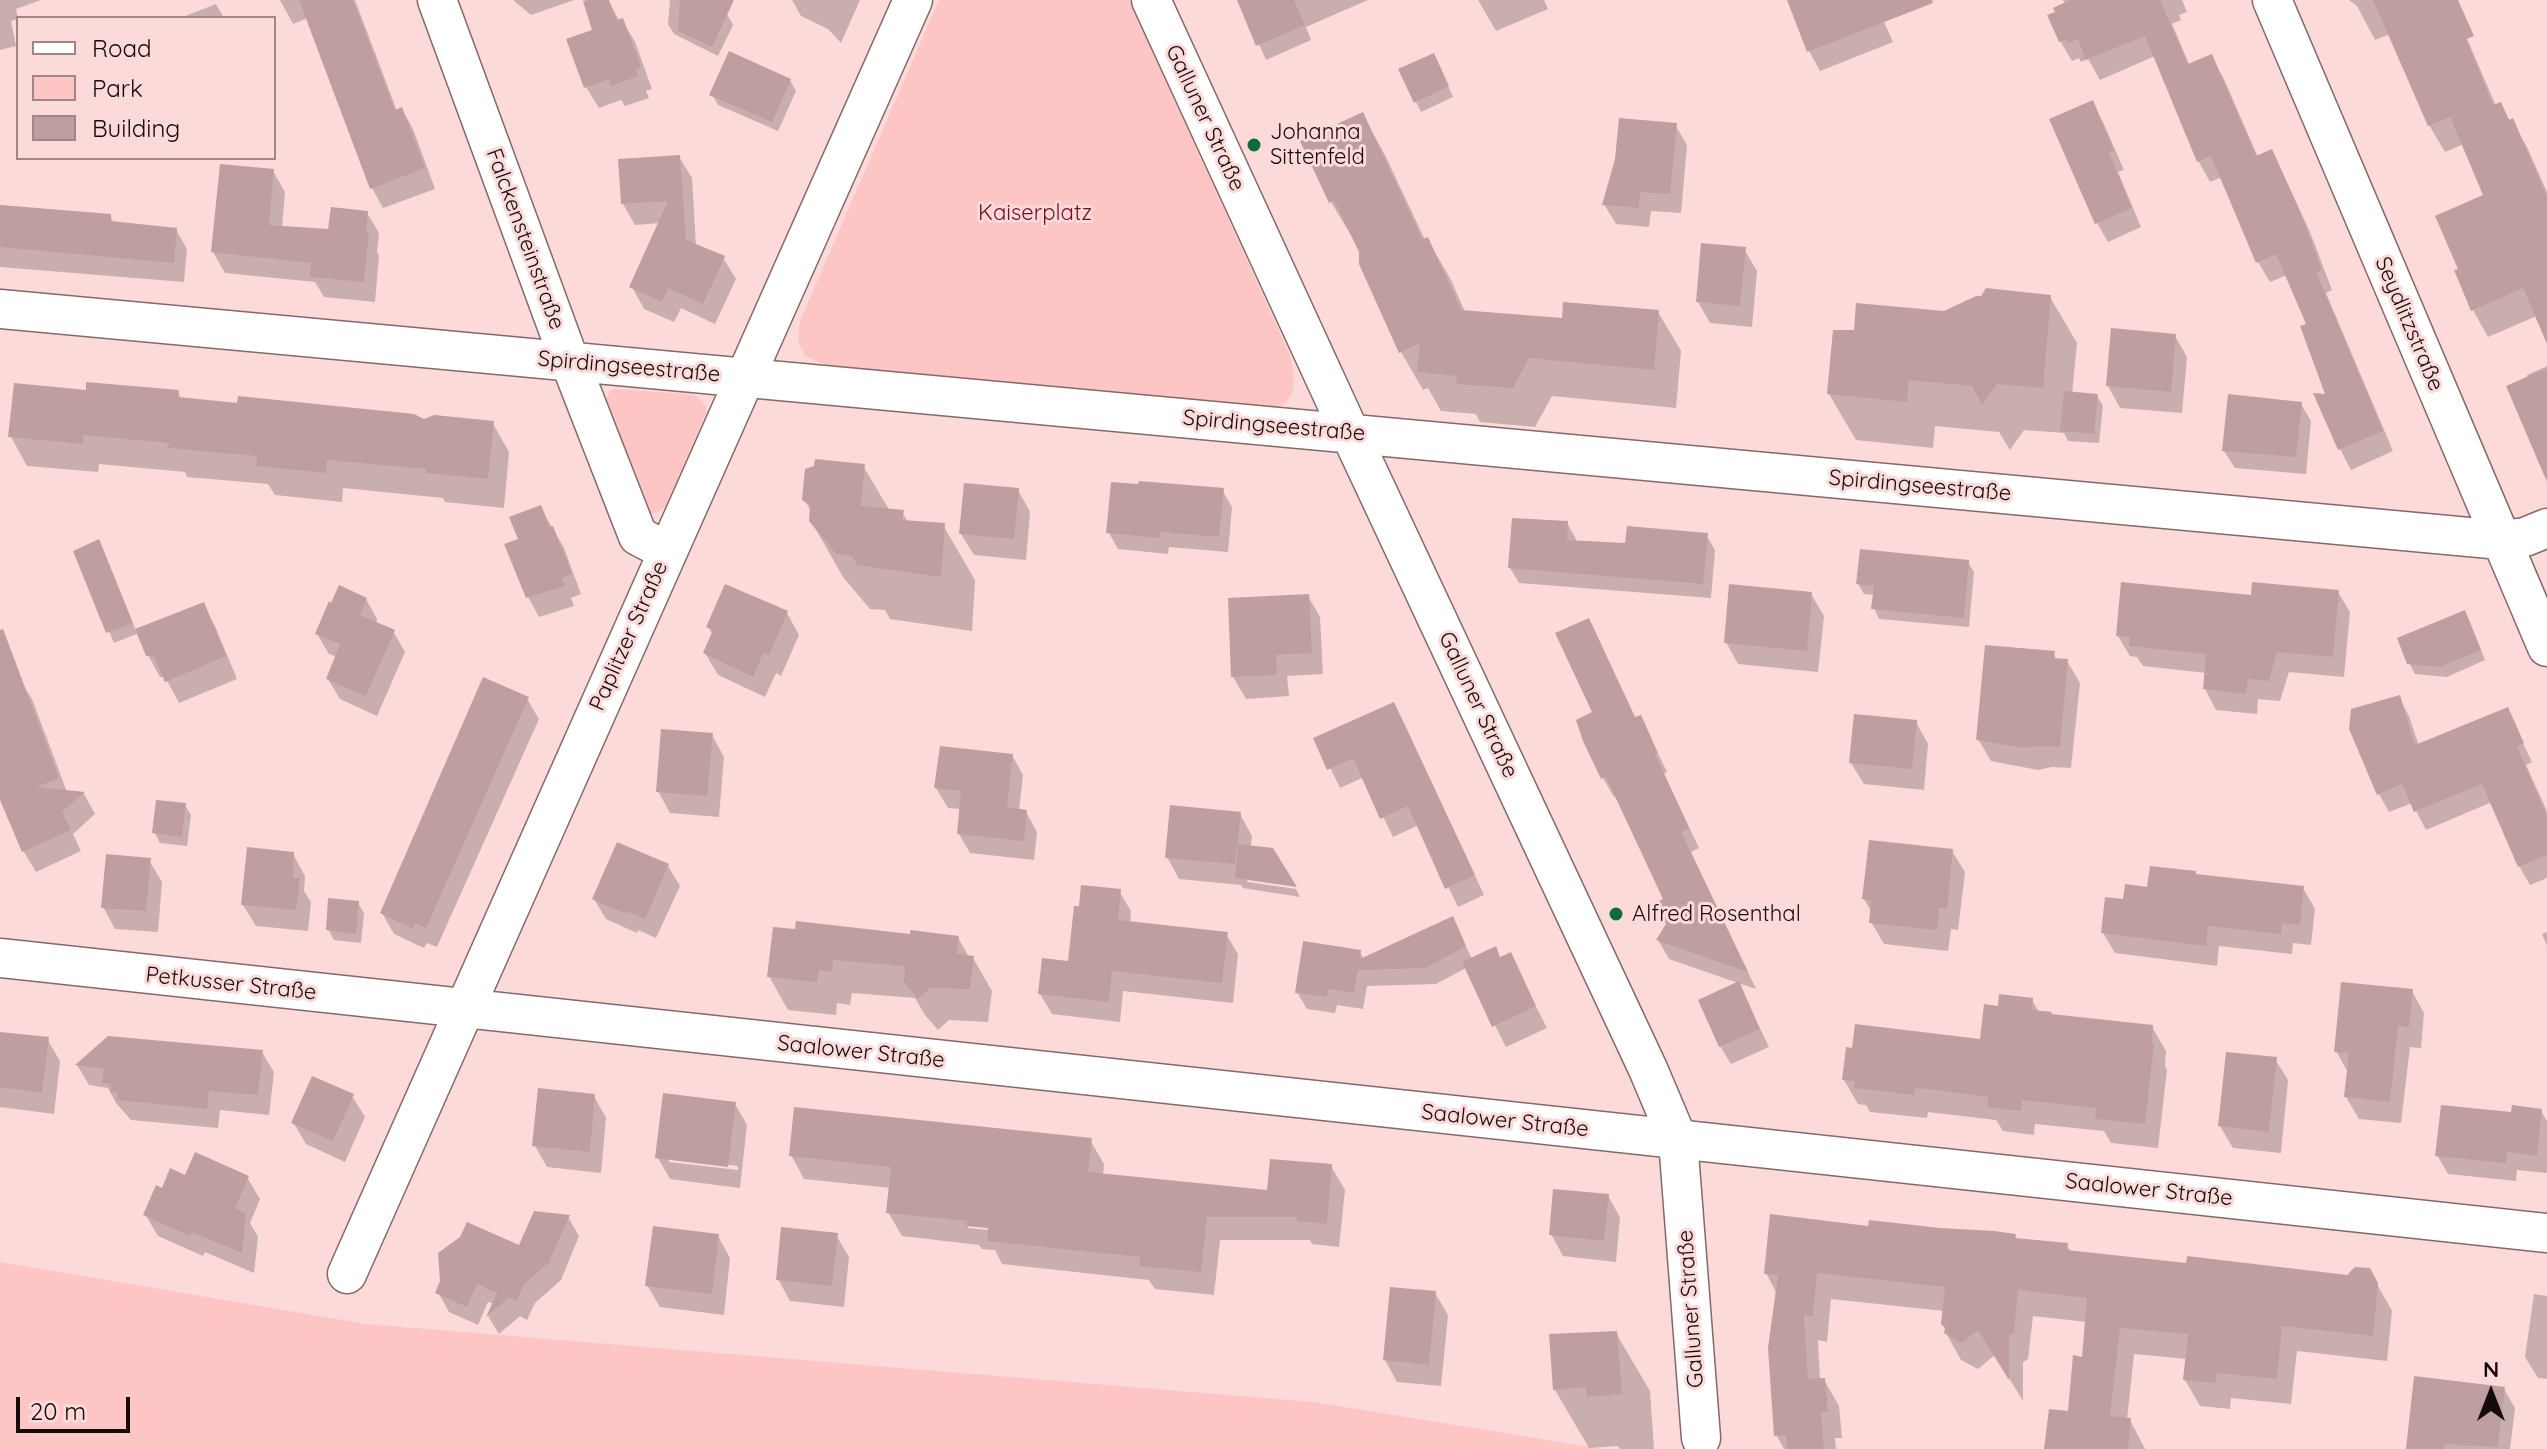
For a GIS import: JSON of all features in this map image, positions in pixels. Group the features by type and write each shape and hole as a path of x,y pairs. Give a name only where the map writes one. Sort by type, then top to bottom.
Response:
{"street":[{"name":"Falckensteinstraße","path":"437,0 570,362 638,536 667,551"},
{"name":"Paplitzer Straße","path":"347,1274 913,0"},
{"name":"Galluner Straße","path":"1151,0 1648,1069 1678,1140 1701,1438"},
{"name":"Seydlitzstraße","path":"2272,0 2547,647"},
{"name":"Spirdingseestraße","path":"0,309 2501,540 2525,537 2547,528"},
{"name":"Petkusser Straße","path":"0,958 463,1008"},
{"name":"Saalower Straße","path":"463,1008 2547,1233"}],"green space":[{"name":"Kaiserplatz","path":"939,0 1129,0 1290,355 1294,377 1292,395 1283,405 1267,408 829,367 805,356 798,341 800,321"},
{"path":"610,391 688,394 697,396 706,406 706,413 665,507 659,512 646,514 605,403"},
{"path":"0,1262 366,1324 1314,1402 1602,1449 0,1449"}],"building":[{"path":"299,0 353,0 395,110 402,107 425,168 370,189"},
{"path":"609,0 617,20 623,18 641,67 636,69 638,76 611,86 609,79 584,88 566,39 592,30 583,1"},
{"path":"680,0 734,0 712,47 678,31"},
{"path":"1237,0 1294,0 1305,25 1256,46"},
{"path":"1787,0 1932,0 1933,3 1807,52"},
{"path":"2070,0 2160,0 2188,64 2212,54 2256,156 2272,149 2322,270 2316,272 2383,431 2338,450 2313,393 2325,394 2300,326 2306,324 2276,254 2256,263 2211,156 2197,162 2145,36 2086,60 2078,39 2059,42 2047,15 2055,12 2053,8"},
{"path":"2373,0 2458,0 2474,36 2466,39 2493,105 2501,102 2509,120 2513,118 2547,197 2547,344 2523,288 2471,311 2454,270 2458,269 2435,216 2483,195 2450,117 2428,126"},
{"path":"729,51 791,79 772,122 709,95"},
{"path":"1434,53 1449,86 1414,103 1398,69"},
{"path":"2093,100 2114,151 2109,153 2132,208 2095,224 2049,119"},
{"path":"1363,112 1422,239 1428,237 1461,310 1562,318 1563,302 1659,310 1654,370 1529,358 1513,388 1456,384 1457,376 1417,372 1420,343 1399,353 1359,264 1359,252 1334,200 1329,203 1300,141"},
{"path":"1619,118 1677,123 1670,194 1640,192 1639,208 1602,205 1615,159"},
{"path":"680,155 686,240 725,256 703,304 668,288 662,302 629,287 668,201 621,204 618,159"},
{"path":"220,164 274,169 269,225 328,229 331,207 368,211 364,282 310,277 311,263 211,252"},
{"path":"0,205 111,214 111,221 177,228 174,263 0,247"},
{"path":"1701,243 1746,247 1740,306 1696,302"},
{"path":"1986,288 2051,295 2043,388 1997,384 1982,405 1972,386 1909,380 1907,402 1827,394 1833,330 1854,330 1856,303 1944,311 1981,296"},
{"path":"2111,328 2176,334 2171,392 2106,386"},
{"path":"2547,368 2547,482 2506,386"},
{"path":"86,382 179,390 178,397 237,403 238,396 414,414 424,419 434,415 494,421 488,479 426,473 426,469 327,460 326,473 256,466 257,456 168,448 169,443 83,435 83,444 8,437 14,383 86,390"},
{"path":"2064,391 2098,394 2094,434 2060,431"},
{"path":"2228,394 2302,402 2296,457 2222,451"},
{"path":"815,459 865,464 861,506 904,510 902,520 945,523 941,577 857,565 852,556 836,554 809,521 810,505 802,500 805,469 814,466"},
{"path":"1139,481 1224,488 1219,537 1160,532 1160,538 1106,533 1111,482 1138,484"},
{"path":"964,483 1019,488 1014,539 959,534"},
{"path":"541,505 572,574 562,578 565,586 526,598 504,544 518,539 509,517"},
{"path":"1512,518 1568,521 1567,540 1625,543 1627,526 1708,533 1703,584 1508,568"},
{"path":"99,539 133,623 106,633 73,551"},
{"path":"1860,549 1969,560 1964,618 1871,609 1874,586 1856,584"},
{"path":"2121,582 2251,595 2252,582 2339,590 2333,657 2277,652 2269,681 2248,679 2246,694 2203,689 2206,654 2129,646 2130,637 2116,636"},
{"path":"725,584 788,611 769,655 763,653 753,677 703,653 713,630 706,627"},
{"path":"1729,584 1812,592 1807,651 1724,643"},
{"path":"339,585 367,598 360,615 395,630 366,696 326,679 340,644 315,634"},
{"path":"1309,594 1312,653 1276,655 1277,675 1231,677 1228,598"},
{"path":"204,602 226,656 165,682 154,656 146,656 135,629"},
{"path":"2465,610 2481,650 2440,667 2407,664 2397,638"},
{"path":"1589,618 1635,717 1641,715 1689,828 1681,832 1748,972 1656,940 1666,924 1655,903 1663,899 1606,777 1601,779 1583,741 1576,720 1592,712 1555,633"},
{"path":"3,629 59,778 36,787 85,792 62,812 71,830 22,852 0,800 0,630"},
{"path":"1985,645 2055,651 2054,658 2068,659 2060,747 2024,748 1976,740"},
{"path":"483,677 529,697 426,928 415,923 413,929 380,913"},
{"path":"2400,695 2415,745 2508,707 2524,743 2517,746 2547,817 2547,855 2518,867 2482,784 2414,812 2402,784 2377,795 2349,729 2351,709"},
{"path":"1394,702 1475,875 1445,889 1408,806 1380,819 1353,758 1327,770 1313,738"},
{"path":"1854,714 1917,720 1912,769 1849,763"},
{"path":"661,729 713,733 707,796 656,792"},
{"path":"940,746 1013,754 1007,807 1027,810 1024,841 957,834 961,791 934,788"},
{"path":"156,800 186,803 182,837 152,833"},
{"path":"1170,805 1241,812 1235,864 1165,858"},
{"path":"1869,840 1953,849 1947,909 1939,908 1937,930 1869,923 1871,901 1862,899"},
{"path":"617,842 669,864 645,919 592,899"},
{"path":"1238,844 1273,848 1297,887 1235,878"},
{"path":"247,847 294,852 293,878 300,878 296,910 241,905"},
{"path":"106,854 151,858 146,911 101,908"},
{"path":"2150,866 2304,886 2300,925 2282,923 2281,934 2208,926 2206,946 2101,933 2105,897 2123,899 2125,884 2147,887"},
{"path":"1081,885 1121,889 1118,920 1228,932 1222,983 1112,971 1109,1002 1038,994 1042,958 1068,961 1074,906 1079,906"},
{"path":"328,898 359,901 356,934 326,930"},
{"path":"1453,916 1466,946 1426,968 1358,970 1354,993 1328,989 1327,997 1295,993 1303,941 1361,950 1360,959"},
{"path":"796,921 910,934 910,930 959,936 957,954 974,956 970,989 930,988 918,999 904,982 905,966 833,960 832,972 819,970 817,982 767,977 773,927 795,929"},
{"path":"1496,946 1500,957 1511,952 1536,1006 1492,1027 1462,962"},
{"path":"1739,981 1760,1029 1719,1047 1698,1000"},
{"path":"2341,982 2413,989 2409,1027 2398,1026 2390,1102 2344,1097 2349,1053 2334,1052"},
{"path":"1999,994 2033,998 2032,1010 2051,1014 2153,1025 2154,1043 2145,1124 2095,1119 2096,1108 2022,1100 2021,1111 1987,1107 1988,1097 1915,1088 1914,1095 1854,1088 1855,1081 1842,1080 1846,1047 1852,1048 1855,1024 1980,1039 1984,1004 1998,1006"},
{"path":"0,1032 49,1037 42,1093 0,1087"},
{"path":"108,1036 263,1050 258,1095 209,1091 207,1109 117,1100 118,1093 110,1092 111,1084 102,1083 104,1069 75,1065"},
{"path":"2226,1052 2277,1057 2269,1132 2218,1126"},
{"path":"312,1076 354,1094 333,1141 291,1123"},
{"path":"538,1088 595,1094 590,1152 532,1146"},
{"path":"663,1093 736,1102 728,1167 655,1158"},
{"path":"2441,1105 2511,1112 2512,1105 2542,1109 2537,1156 2508,1152 2506,1163 2435,1156"},
{"path":"794,1107 1092,1138 1088,1172 1267,1190 1270,1159 1332,1164 1327,1224 1297,1221 1297,1217 1207,1217 1201,1272 1139,1266 1140,1257 987,1241 988,1228 966,1226 967,1221 886,1213 891,1167 789,1156"},
{"path":"195,1152 249,1176 235,1208 246,1213 242,1253 192,1232 190,1236 143,1215 156,1185 162,1188 170,1168 185,1175"},
{"path":"1553,1189 1609,1194 1604,1241 1549,1235"},
{"path":"534,1211 570,1215 552,1260 524,1284 517,1301 508,1298 486,1317 497,1293 477,1284 467,1307 435,1293 440,1281 438,1253 460,1237 467,1222 519,1245"},
{"path":"1770,1214 1868,1226 1869,1220 1994,1231 2016,1234 2015,1238 2068,1243 2067,1250 2186,1263 2187,1256 2347,1275 2355,1267 2370,1268 2378,1283 2373,1336 2282,1326 2277,1379 2217,1373 2215,1383 2183,1380 2188,1334 2120,1328 2110,1416 2131,1418 2128,1449 2044,1449 2049,1409 2068,1411 2073,1355 2082,1357 2087,1298 2018,1290 2014,1333 2009,1335 2009,1380 1978,1330 1962,1343 1944,1333 1945,1328 1941,1324 1945,1287 1817,1273 1813,1316 1804,1315 1808,1379 1825,1378 1828,1412 1821,1412 1824,1449 1787,1449 1786,1435 1774,1436 1768,1348 1778,1275 1764,1274"},
{"path":"653,1226 719,1234 712,1294 645,1286"},
{"path":"781,1227 838,1233 832,1286 776,1280"},
{"path":"1390,1287 1436,1291 1429,1365 1383,1360"},
{"path":"1617,1331 1622,1394 1587,1397 1586,1387 1553,1390 1549,1334"},
{"path":"2414,1376 2505,1387 2498,1447 2445,1444 2444,1449 2406,1449"}],"place":[{"name":"Johanna Sittenfeld","path":"1254,145"},
{"name":"Alfred Rosenthal","path":"1616,914"}]}
